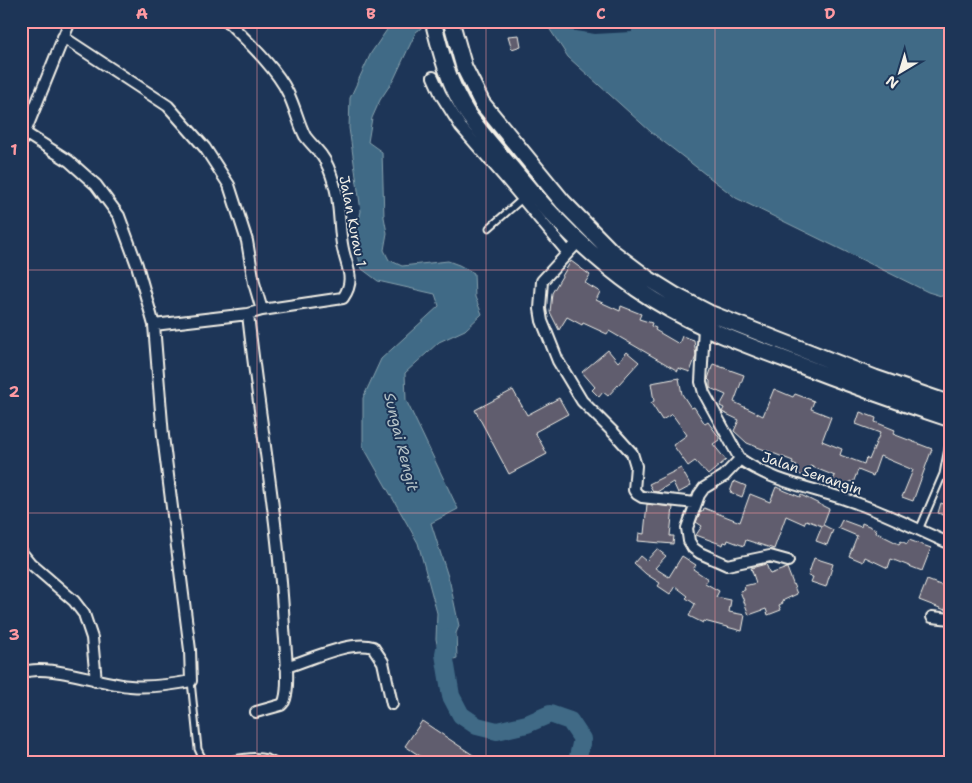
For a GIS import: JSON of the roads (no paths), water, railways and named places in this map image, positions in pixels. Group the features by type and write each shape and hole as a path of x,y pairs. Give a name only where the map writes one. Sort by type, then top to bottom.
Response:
{"main road":[{"path":"433,21 455,92 467,113 527,196 550,214 578,242 609,268 638,290 704,327 854,386 951,419"},
{"path":"451,21 472,84 482,104 563,202 611,251 647,278 709,313 875,378 951,404"}],"street":[{"path":"21,673 28,670 48,670 96,681 130,686 164,686 191,681 190,650 163,436 154,325 137,265 119,216 96,185 69,161 22,136 70,21"},
{"name":"Jalan Kurau 1","path":"154,325 248,314 262,310 343,298 349,289 351,279 342,246 336,190 329,168 323,156 307,138 300,125 288,92 277,76 227,21"},
{"path":"64,37 168,106 205,148 229,185 247,242 254,283 262,310"},
{"path":"434,77 441,95 461,127 506,179 527,196 568,253"},
{"path":"578,242 542,281 540,300 542,321 558,361 582,401 632,453 636,466 634,490 637,494 642,497 695,503"},
{"path":"248,314 283,602 286,667 286,697 284,702 282,705 256,712"},
{"name":"Jalan Senangin","path":"704,327 701,382 704,393 740,459 750,466 775,477 859,504 951,544"},
{"path":"740,459 724,476 704,488 695,503 687,528 687,535 692,548 727,565 770,556 788,561"},
{"path":"21,552 30,563 74,601 84,614 92,638 96,681"},
{"path":"932,617 951,619"},
{"path":"286,667 345,648 366,645 373,647 383,662 392,704"}],"lane":[{"path":"489,228 527,196"},
{"path":"919,531 943,474 951,433"},
{"path":"191,681 198,749 202,758 210,761 260,756 276,762"}],"water":[{"path":"393,21 451,21 429,22 416,32 394,79 380,100 372,118 368,142 382,152 384,217 387,233 384,250 389,260 402,266 448,261 474,273 475,297 482,314 465,330 439,342 405,373 406,400 458,509 431,523 450,583 459,626 456,633 457,658 441,663 436,639 437,613 418,543 363,446 363,398 381,359 439,306 435,294 378,281 362,269 354,243 361,211 349,128 350,98 371,53"},
{"path":"451,21 951,21 951,299 928,292 736,198 651,132 568,57 547,25 488,26"}],"waterway":[{"name":"Sungai Rengit","path":"447,638 444,654 451,696 461,715 477,726 497,731 527,724 550,714 570,721 582,739 577,762"}]}
